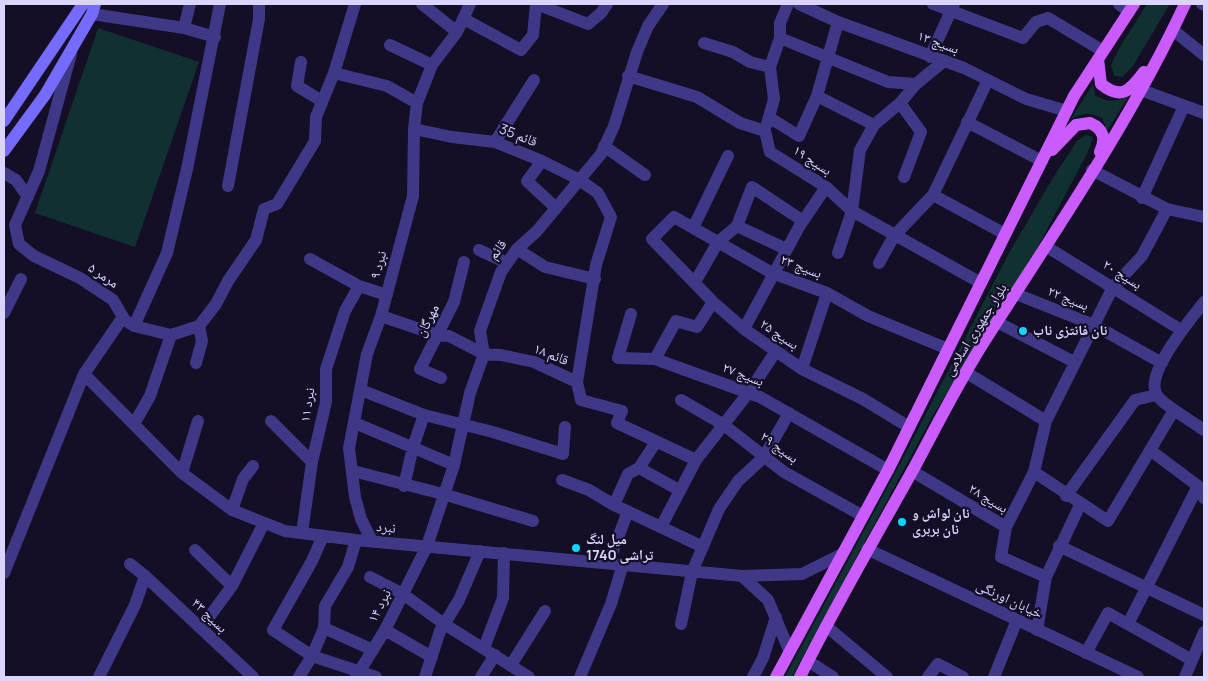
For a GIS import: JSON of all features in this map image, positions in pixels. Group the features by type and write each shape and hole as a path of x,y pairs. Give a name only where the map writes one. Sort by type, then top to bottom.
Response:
{"main road":[{"path":"4,121 83,4"},
{"name":"بلوار جمهوری اسلامی","path":"800,677 867,549 967,373 1047,247 1141,90 1164,49 1185,4"},
{"name":"بلوار جمهوری اسلامی","path":"776,677 888,470 1067,110 1101,55 1127,7"},
{"path":"4,151 45,95 94,9"},
{"path":"1101,55 1101,84 1112,93 1122,93 1133,85 1164,49"},
{"path":"1042,161 1076,125 1090,123 1101,130 1104,143 1091,171"}],"street":[{"path":"184,28 190,4"},
{"path":"220,4 215,37 167,252 134,326 171,335 199,326 216,304 228,281 256,240 264,209 277,204 316,141 316,117 334,73 354,4"},
{"path":"228,186 259,19 259,4"},
{"name":"نبرد ۹","path":"372,542 361,519 349,448 367,354 381,316 413,196 414,128 417,103 432,65 457,32 470,4"},
{"path":"464,19 520,50 533,35 536,4 588,24 601,13 607,4"},
{"name":"قائم","path":"426,546 454,465 470,393 484,354 480,331 501,272 517,249 537,231 604,146 614,126 628,76 648,26 663,4"},
{"path":"628,76 697,97 740,124 765,131 774,99 770,67 780,38 780,23 788,4"},
{"name":"بسیج ۱۳","path":"799,4 838,22 944,61 1026,99 1067,110"},
{"path":"934,4 953,6 1023,38 1036,22 1048,18 1101,55"},
{"path":"426,5 457,32"},
{"path":"930,57 953,6"},
{"path":"94,9 184,28 215,37"},
{"path":"770,118 799,136 817,96 838,22"},
{"path":"1173,30 1204,55"},
{"path":"780,38 888,82 916,84"},
{"path":"704,43 733,52 750,62 770,67"},
{"path":"390,45 432,65"},
{"name":"مرمر ۵","path":"73,48 39,171 16,225 19,244 34,256 80,278 112,300 123,317 134,326"},
{"path":"838,253 852,210 860,150 874,125 900,103 916,84 944,61"},
{"path":"301,62 296,86 322,101"},
{"path":"334,73 387,86 417,103"},
{"path":"495,142 534,80"},
{"path":"879,263 894,236 933,195 988,80"},
{"path":"1141,90 1204,113"},
{"path":"817,96 874,125"},
{"path":"900,103 921,132 904,177"},
{"path":"1142,198 1184,106"},
{"path":"967,122 1042,161"},
{"name":"قائم 35","path":"414,128 452,137 495,142 542,161 578,180"},
{"name":"بسیج ۱۹","path":"765,131 770,152 826,188 852,210 894,236 981,283"},
{"path":"604,146 645,175"},
{"path":"693,228 728,156"},
{"path":"542,161 527,182 556,208"},
{"path":"1091,171 1166,209 1204,217"},
{"path":"4,173 16,180 28,197"},
{"path":"576,382 596,265 612,217 598,193 578,180"},
{"path":"695,282 718,242 737,226 752,188 803,221"},
{"path":"744,329 772,273 803,221 826,188"},
{"path":"933,195 1005,234"},
{"path":"1006,527 1034,472 1046,421 1074,362 1113,287 1142,256 1166,209"},
{"name":"بسیج ۲۳","path":"652,239 674,217 772,273 827,293 868,316 948,349"},
{"path":"737,226 786,250"},
{"name":"بسیج ۲۵","path":"652,239 713,302 744,329 802,369 862,399 909,427"},
{"name":"بسیج ۲۰","path":"1047,247 1181,330"},
{"path":"517,249 545,267 595,279"},
{"path":"480,250 507,263"},
{"path":"310,259 359,286 387,295"},
{"name":"مهرگان","path":"441,378 420,369 454,302 464,262"},
{"path":"4,313 21,279"},
{"name":"نبرد ۱۱","path":"302,533 312,462 326,402 326,369 345,310 359,286"},
{"path":"802,369 827,293"},
{"name":"بسیج ۲۲","path":"1016,294 1094,325 1162,362"},
{"path":"655,359 676,321 697,327 713,302"},
{"path":"1202,423 1174,410 1156,395 1154,385 1162,362 1181,330 1204,302"},
{"name":"بسیج ۲۷","path":"631,314 618,358 655,359 748,392 789,413 888,470"},
{"path":"381,316 437,335 449,336 484,354"},
{"path":"4,573 84,374 123,317"},
{"path":"998,322 1074,362"},
{"path":"196,362 202,341 199,326"},
{"path":"134,424 150,396 171,335"},
{"path":"661,527 696,460 724,425 776,351"},
{"name":"قائم ۱۸","path":"484,354 501,355 534,362 576,382 582,400 622,411 617,423 656,442"},
{"path":"967,373 1046,421"},
{"name":"نبرد","path":"84,374 182,472 232,510 285,531 372,542 609,562 742,576 802,574 842,554"},
{"path":"361,390 424,415 462,424 563,454 565,427"},
{"path":"1066,496 1135,400 1156,395"},
{"name":"بسیج ۲۹","path":"681,400 724,425 784,472 863,516"},
{"path":"1034,472 1066,496 1108,521 1174,410"},
{"path":"681,624 692,572 719,509 738,481 764,456 789,413"},
{"path":"404,486 413,447 424,415"},
{"path":"182,472 198,421"},
{"path":"271,421 312,462"},
{"path":"355,423 454,465"},
{"path":"614,505 628,474 639,468 656,442 696,460"},
{"path":"1150,450 1198,486 1204,498"},
{"path":"232,510 243,479 253,466"},
{"path":"639,468 679,490"},
{"path":"353,471 404,486 443,494 533,521"},
{"name":"بسیج ۲۸","path":"912,471 1006,527 1001,557 1046,577"},
{"path":"562,480 589,490 614,505 703,547"},
{"path":"1128,624 1198,486"},
{"path":"1037,630 1046,577 1080,505"},
{"path":"609,562 628,511"},
{"path":"201,628 232,586 264,523"},
{"path":"323,536 312,561 273,630 312,656 358,674 376,677"},
{"path":"299,677 312,656 324,628 325,606 348,567 356,540"},
{"name":"نبرد ۱۴","path":"358,674 385,630 426,546"},
{"path":"1059,546 1204,615"},
{"name":"خیابان اورنگی","path":"867,549 1086,653 1118,673 1138,677"},
{"path":"195,550 232,586"},
{"path":"429,676 432,658 444,624 459,600 480,551"},
{"path":"484,648 503,598 504,553"},
{"name":"بسیج ۴۳","path":"130,564 253,677"},
{"path":"580,677 611,604 623,564"},
{"path":"99,677 135,605 145,576"},
{"path":"742,576 768,600 789,650"},
{"path":"370,577 403,594 444,624 529,677"},
{"path":"511,666 545,611"},
{"path":"1086,653 1108,613 1192,660"},
{"path":"753,677 763,658 776,617"},
{"path":"994,677 1017,620"},
{"path":"826,626 887,677"},
{"path":"324,628 373,650"},
{"path":"385,630 432,658"},
{"path":"1185,677 1204,632"},
{"path":"480,677 495,655"},
{"path":"808,661 833,677"},
{"path":"928,677 938,664 963,677"}],"green space":[{"path":"1147,4 1170,4 1133,66 1122,77 1114,76 1111,65"},
{"path":"98,28 199,62 135,247 35,213"},
{"path":"1093,84 1095,95 1104,99 1120,100 1129,96 1107,131 1102,118 1098,116 1086,114 1071,119"},
{"path":"1086,135 1093,137 1088,152 1036,250 932,417 792,677 785,677 902,460 1009,253 1054,176 1077,141"}],"place":[{"name":"نان فانتزی ناب","path":"1023,331"},
{"name":"نان لواش و نان بربری","path":"902,522"},
{"name":"میل لنگ تراشی 1740","path":"576,548"}]}
